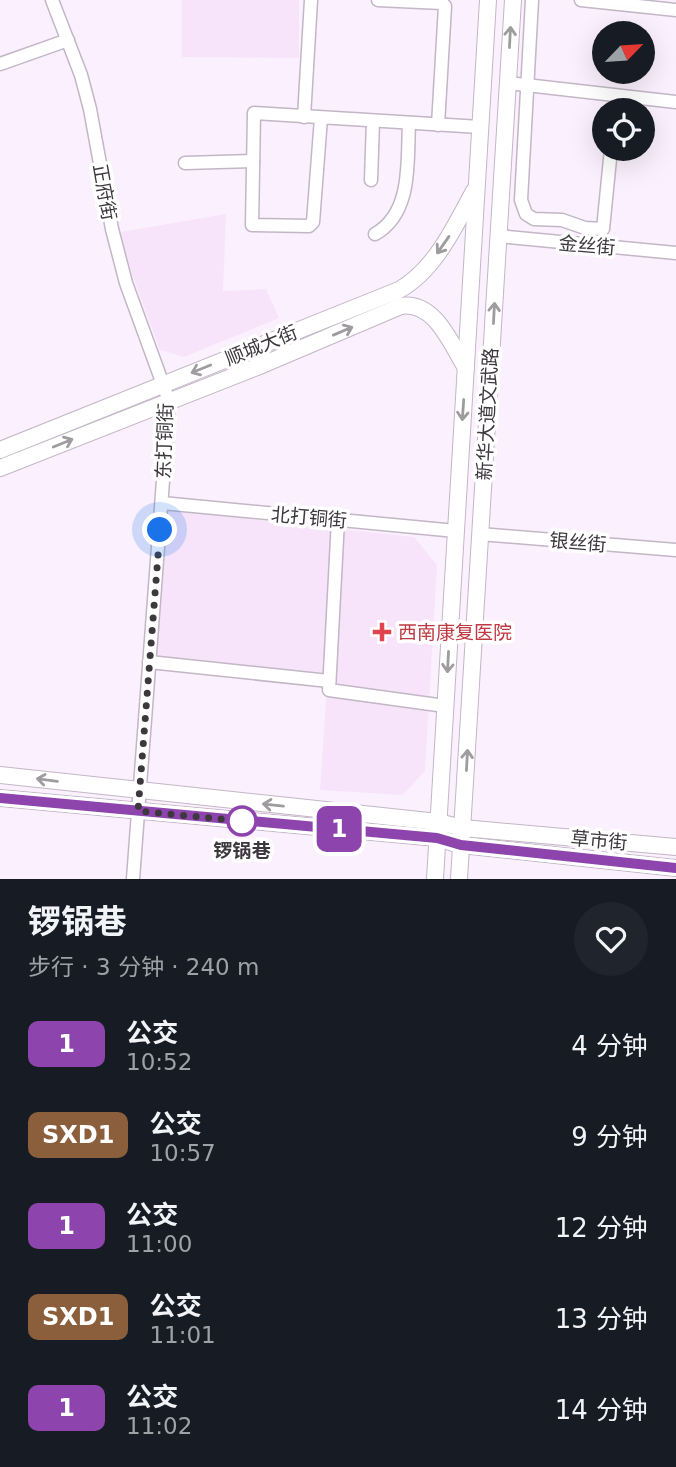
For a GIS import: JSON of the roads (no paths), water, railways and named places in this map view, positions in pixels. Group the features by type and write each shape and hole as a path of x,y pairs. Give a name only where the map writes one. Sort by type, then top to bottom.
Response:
{"main road":[{"name":"新华大道文武路","path":"435,879 488,0"},
{"name":"新华大道文武路","path":"459,879 513,0"},
{"name":"顺城大街","path":"0,450 414,282 445,242 477,186"},
{"name":"顺城大街","path":"0,468 410,304 425,310 435,319 466,368"},
{"path":"0,775 438,830"},
{"path":"0,798 138,811 438,830"},
{"name":"草市街","path":"438,830 463,828 676,847"},
{"name":"草市街","path":"438,830 461,845 676,868"}],"street":[{"name":"正府街","path":"52,0 81,75 118,253 162,384"},
{"path":"304,117 311,0"},
{"path":"378,0 442,3 445,6 438,125"},
{"path":"532,0 521,200 523,209 534,219 562,220 603,229 610,161"},
{"path":"581,0 676,10"},
{"path":"0,64 68,40"},
{"path":"508,83 676,102"},
{"path":"321,118 313,222 309,226 252,225 254,113 480,127"},
{"path":"371,180 373,121"},
{"path":"375,234 390,222 403,196 409,123"},
{"path":"185,163 253,161"},
{"path":"594,246 596,229"},
{"name":"金丝街","path":"498,236 676,253"},
{"name":"东打铜街","path":"133,879 169,401 162,384"},
{"name":"北打铜街","path":"162,503 456,531"},
{"path":"338,520 329,690 445,706"},
{"name":"银丝街","path":"480,534 676,550"},
{"path":"149,662 329,681"}],"place":[{"name":"西南康复医院","path":"382,632"},
{"name":"锣锅巷","path":"242,821"}]}
